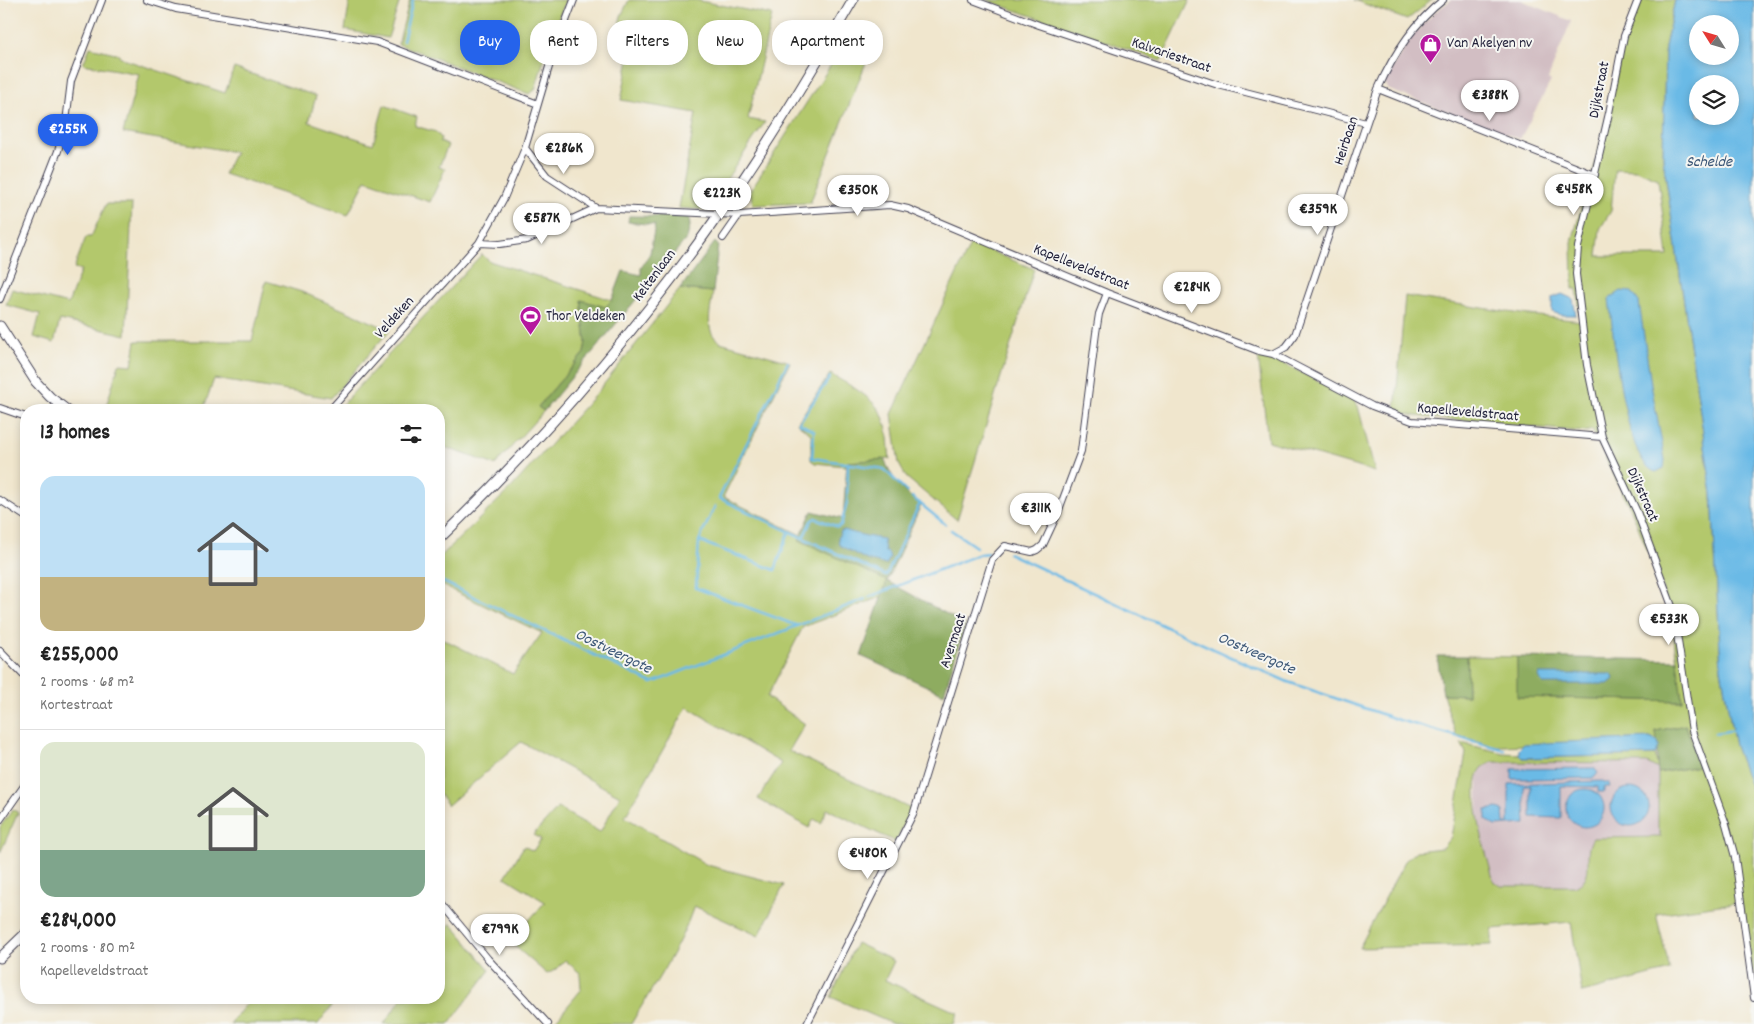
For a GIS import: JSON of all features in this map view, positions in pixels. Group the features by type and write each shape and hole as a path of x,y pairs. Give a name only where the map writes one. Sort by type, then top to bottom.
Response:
{"main road":[{"name":"Keltenlaan","path":"445,533 510,468 608,359 720,213 793,101 854,0"},
{"path":"0,326 36,382 59,404"},
{"path":"0,958 20,939"}],"street":[{"path":"0,299 58,151 66,122 68,98 76,64 102,0"},
{"path":"147,0 185,10 377,42 538,104"},
{"name":"Veldeken","path":"335,404 479,243 504,198 526,148 551,60 574,0"},
{"name":"Kalvariestraat","path":"972,0 1039,25 1218,85 1366,123"},
{"name":"Heirbaan","path":"1274,354 1286,347 1295,335 1378,88 1401,45 1426,14 1443,0"},
{"name":"Dijkstraat","path":"1638,0 1624,36 1615,87 1578,247 1576,274 1588,372 1602,437 1637,512 1673,609 1692,730 1726,824 1735,857 1754,998"},
{"path":"1378,88 1595,175"},
{"path":"526,148 547,176 596,208"},
{"name":"Kapelleveldstraat","path":"596,208 739,215 877,205 908,209 1107,293 1259,351 1274,354 1372,406 1412,421 1602,437"},
{"path":"479,243 500,244 527,240 596,208"},
{"path":"723,238 739,215"},
{"name":"Avermaat","path":"807,1024 914,812 992,560 1001,548 1005,546 1032,552 1037,550 1043,545 1057,515 1081,451 1097,324 1107,293"},
{"path":"0,409 20,415"},
{"path":"0,500 20,512"},
{"path":"0,652 20,672"},
{"path":"0,820 20,792"},
{"path":"445,907 488,959 548,1024"}],"shaded area":[{"path":"1451,0 1521,0 1571,21 1548,79 1551,81 1520,139 1387,89 1384,81 1411,38 1434,13"},
{"path":"1492,762 1647,763 1653,765 1658,769 1658,828 1661,837 1593,838 1588,849 1587,878 1583,883 1574,886 1500,886 1494,882 1478,824 1478,777 1482,768"}],"green space":[{"path":"350,0 400,0 388,38 345,30"},
{"path":"410,0 566,0 558,20 530,20 530,65 542,65 535,90 529,94 398,44"},
{"path":"629,0 695,0 772,15 762,58 762,20 698,20 698,65 760,65 748,119 765,122 706,210 679,208 696,113 621,100 628,65 688,65 688,20 620,20"},
{"path":"986,0 1190,0 1161,61"},
{"path":"1354,0 1432,0 1407,20"},
{"path":"1639,0 1675,0 1665,47 1663,159 1712,494 1721,669 1735,746 1754,797 1754,998 1741,902 1656,914 1670,970 1582,993 1571,922 1492,929 1492,945 1359,948 1405,861 1416,851 1442,848 1451,837 1466,753 1461,743 1503,753 1519,754 1523,758 1655,755 1658,769 1647,763 1492,762 1483,767 1477,777 1476,791 1479,824 1494,882 1500,886 1574,886 1585,878 1588,852 1593,838 1661,837 1658,828 1658,773 1699,766 1686,725 1656,731 1658,742 1650,738 1495,746 1456,735 1443,694 1468,695 1467,656 1517,657 1518,697 1682,701 1674,639 1662,587 1633,514 1593,430 1584,432 1415,416 1395,411 1405,296 1521,314 1581,321 1577,289 1573,289 1572,242 1588,182 1578,176 1580,171 1589,176 1591,181 1622,50","holes":["1615,169 1636,170 1658,179 1668,256 1597,256 1600,229 1611,211"]},
{"path":"90,47 115,53 126,60 225,93 234,68 316,96 309,122 373,144 384,105 417,117 415,126 436,132 441,138 440,142 448,145 439,167 445,169 430,202 366,180 348,215 224,174 235,152 123,133 139,74 83,64"},
{"path":"831,65 865,65 810,203 753,205 750,191"},
{"path":"106,204 132,204 126,335 60,320 54,343 34,337 40,314 6,305 12,289 68,304 81,270 74,268 86,237 91,237"},
{"path":"629,216 689,217 690,226 687,238 544,411 538,407 584,353 586,342 581,300 605,307 612,300 623,271 641,275 641,268 650,253 655,225 628,222"},
{"path":"715,242 718,245 713,292 680,289"},
{"path":"971,243 1034,269 957,520 906,477 899,464 892,414"},
{"path":"482,254 489,261 612,300 605,307 581,300 586,342 584,353 538,407 544,411 495,465 445,447 445,404 343,404"},
{"path":"266,281 302,292 390,330 331,398 214,379 205,404 107,404 119,364 132,365 136,341 252,341"},
{"path":"680,289 713,292 709,320 711,332 720,342 790,362 723,497 801,535 800,540 887,581 883,596 803,627 767,697 805,724 789,751 911,809 896,842 827,809 821,823 814,819 809,828 758,799 781,763 687,707 625,817 707,865 784,885 759,936 694,906 674,952 631,1024 562,1024 556,1020 581,990 580,973 565,960 555,970 547,974 510,942 545,902 505,877 524,846 533,851 541,839 533,835 558,808 600,832 620,796 521,742 448,805 445,801 445,640 513,674 542,633 445,587 445,552 511,488 596,394"},
{"path":"1258,356 1278,361 1353,398 1358,406 1375,472 1268,441"},
{"path":"830,374 861,392 880,411 887,428 890,459 848,462 847,466 815,463 811,460 811,434 797,423"},
{"path":"884,459 899,485 921,505 887,581 799,540 812,511 843,519 847,462"},
{"path":"887,581 965,624 944,694 861,656"},
{"path":"1437,656 1467,656 1468,695 1443,694"},
{"path":"1517,657 1677,660 1682,701 1517,697"},
{"path":"1686,725 1699,766 1658,773 1656,731"},
{"path":"13,809 18,813 0,853 0,827"},
{"path":"451,923 490,970 449,1024 384,1024 398,1004 445,1004 445,932"},
{"path":"856,943 894,961 885,980 958,1013 954,1024 893,1024 831,997"},
{"path":"246,1004 333,1004 318,1024 230,1024"}],"water":[{"name":"Schelde","path":"1675,0 1754,0 1754,797 1735,746 1721,669 1712,494 1663,158 1665,47"},
{"path":"1621,291 1632,292 1639,302 1665,460 1664,468 1656,472 1645,464 1636,446 1622,394 1609,299"},
{"path":"1562,294 1573,299 1576,315 1561,315 1552,312 1552,298"},
{"path":"845,530 883,539 885,552 888,552 890,558 886,565 867,560 839,545 838,537 841,531"},
{"path":"1539,674 1612,674 1614,679 1608,684 1543,684 1538,677"},
{"path":"1650,738 1658,742 1659,747 1655,755 1523,758 1519,754 1519,749 1524,744"},
{"path":"1594,768 1598,773 1594,778 1512,779 1512,769"},
{"path":"1602,781 1609,783 1610,787 1604,787 1604,792 1598,792 1598,787 1561,786 1561,818 1531,817 1531,786 1524,786 1526,824 1496,826 1486,820 1486,810 1498,808 1503,810 1504,823 1509,823 1509,784"},
{"path":"1630,788 1644,793 1649,807 1644,821 1630,826 1616,821 1611,807 1616,793"},
{"path":"1585,789 1599,794 1604,808 1599,822 1585,827 1571,822 1566,808 1571,794"}],"waterway":[{"path":"403,41 413,0"},
{"path":"788,362 719,498 803,538"},
{"path":"830,377 799,423 814,431 812,458 884,469 907,492"},
{"path":"848,463 847,502 841,525 838,527 815,518 811,521 803,538 886,576 920,503"},
{"path":"912,497 945,524"},
{"path":"715,506 699,541 775,570 789,532"},
{"path":"951,530 976,547"},
{"path":"699,541 696,588 798,626"},
{"name":"Oostveergote","path":"869,597 980,554 989,553"},
{"name":"Oostveergote","path":"1008,553 1288,682 1399,720 1505,750"},
{"name":"Oostveergote","path":"445,583 652,683 865,599"},
{"name":"Oostveergote","path":"1715,733 1735,730"}],"place":[{"name":"Van Akelyen nv","path":"1431,63"},
{"name":"Thor Veldeken","path":"530,336"}]}
